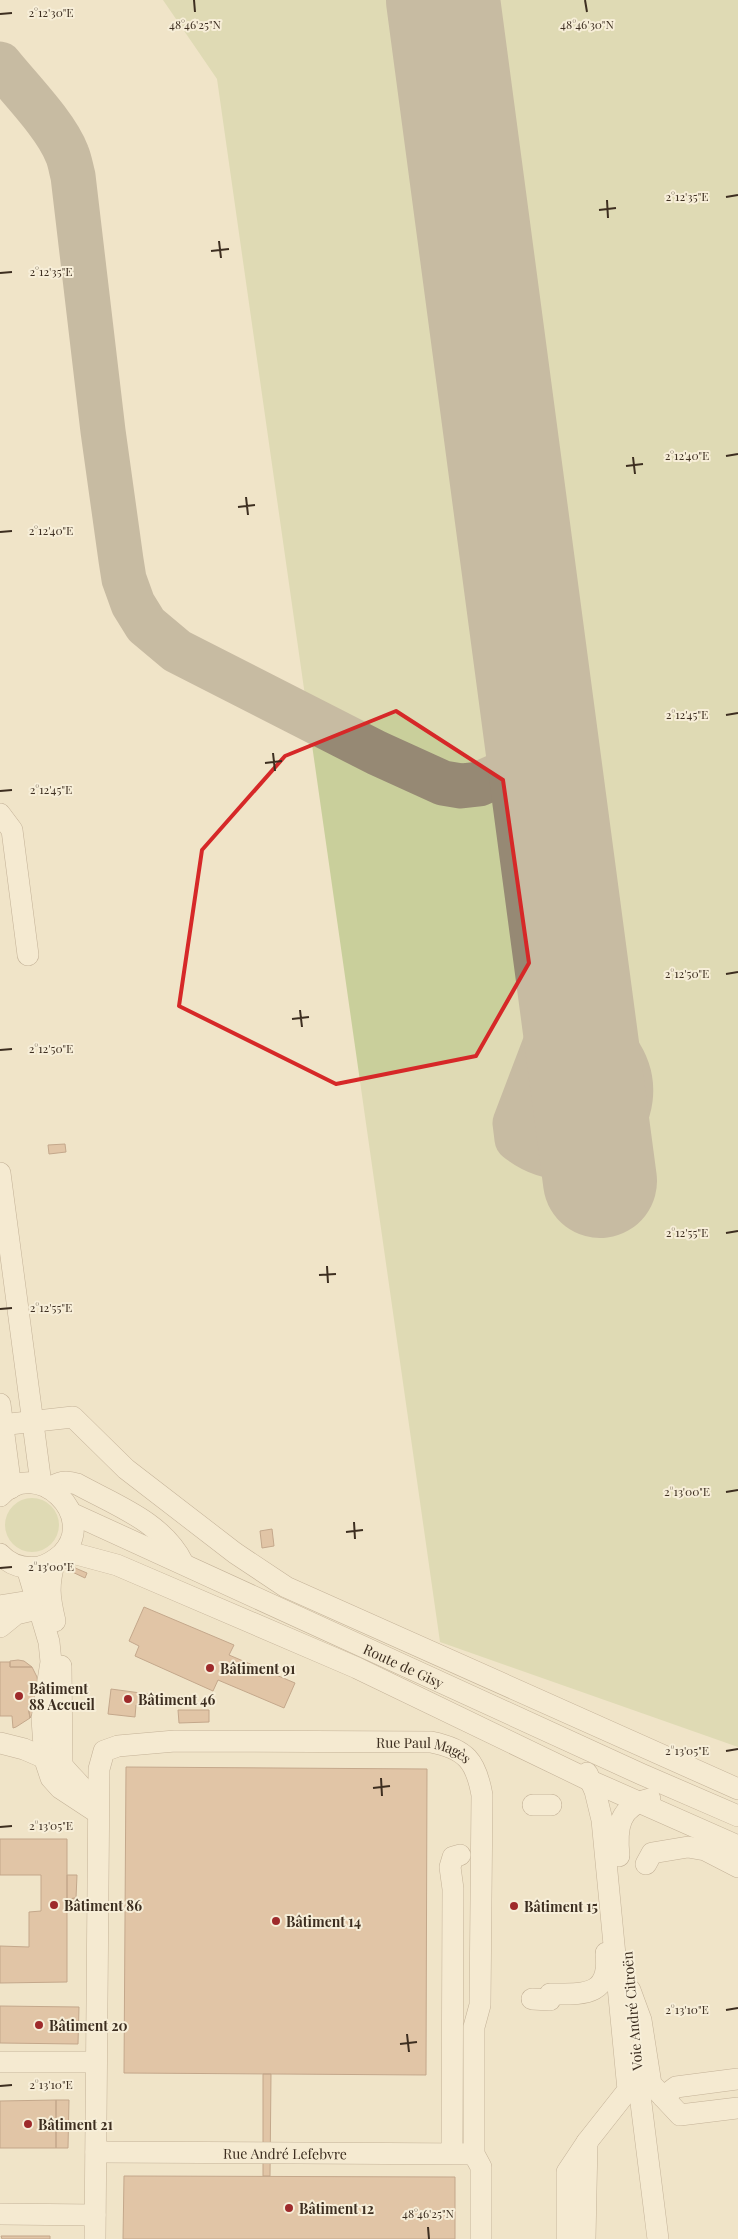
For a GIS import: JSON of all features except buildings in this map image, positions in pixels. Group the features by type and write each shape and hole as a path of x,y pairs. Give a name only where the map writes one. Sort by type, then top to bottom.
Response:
{"street":[{"path":"0,814 12,830 28,954"},
{"path":"0,1173 33,1421 45,1486 65,1500 71,1513 73,1524 50,1580 36,1603 16,1614 0,1627"},
{"path":"0,1404 5,1492 20,1484 45,1486 68,1481 77,1484 149,1524 166,1537 176,1549 183,1564"},
{"path":"1,1426 73,1417 126,1469 235,1553 286,1587 738,1789"},
{"name":"Route de Gisy","path":"71,1513 183,1564 639,1793 738,1837"},
{"path":"0,1554 17,1566 27,1568 44,1566 63,1551"},
{"name":"Route de Gisy","path":"63,1551 117,1565 357,1668 587,1774 639,1793 738,1816"},
{"path":"27,1568 36,1603 58,1632 61,1660 53,1762"},
{"path":"0,1597 36,1603"},
{"path":"0,1606 36,1603"},
{"name":"Rue Paul Magès","path":"98,1813 99,1769 104,1751 118,1746 175,1741 431,1742 447,1745 466,1756 478,1774 482,1795 480,2005 474,2027 474,2154"},
{"path":"0,1743 24,1749 53,1762 86,1792 98,1813 95,2239"},
{"path":"567,2239 567,2172 587,2142 628,2090 626,1988 602,1820 587,1774"},
{"path":"626,1988 608,2003 599,2004 546,1999 587,1994 596,1990 605,1976 607,1959 598,1887 597,1856 598,1835 602,1820 639,1793 738,1846"},
{"name":"Voie André Citroën","path":"639,1793 621,1819 617,1836 626,1988 658,2239"},
{"path":"646,1864 652,1854 688,1847 705,1850 738,1866"},
{"path":"452,2153 453,1889 450,1867 453,1857 460,1855"},
{"path":"626,1988 641,2020 651,2084 663,2097 680,2115 738,2108"},
{"path":"0,2062 96,2062"},
{"path":"663,2097 676,2087 738,2078"},
{"path":"585,2239 587,2142"},
{"name":"Rue André Lefebvre","path":"96,2152 474,2154"},
{"path":"474,2154 481,2167 481,2239"},
{"path":"0,2214 95,2215"}],"highlighted area":[{"path":"396,711 503,780 529,963 476,1056 336,1084 179,1006 202,850 285,756"}],"green space":[{"path":"163,0 738,0 738,1747 440,1642 217,79"},
{"path":"27,1498 37,1498 47,1502 55,1510 59,1525 55,1540 47,1548 37,1552 27,1552 17,1548 9,1540 5,1530 5,1520 9,1510 17,1502"}],"taxiway":[{"path":"0,64 55,131 70,162 103,431 124,579 133,604 146,625 177,651 377,753 443,783 461,786 479,784 499,775 515,759 526,743 533,715 535,685"},
{"path":"572,973 515,1123 517,1139 542,1153 567,1157 590,1151 609,1139 623,1121 630,1099 629,1075 617,1050 604,1038 579,1024"}],"runway":[{"path":"443,0 600,1181"}],"place":[{"name":"Bâtiment 91","path":"210,1668"},
{"name":"Bâtiment 88 Accueil","path":"19,1696"},
{"name":"Bâtiment 46","path":"128,1699"},
{"name":"Bâtiment 86","path":"54,1905"},
{"name":"Bâtiment 15","path":"514,1906"},
{"name":"Bâtiment 14","path":"276,1921"},
{"name":"Bâtiment 20","path":"39,2025"},
{"name":"Bâtiment 21","path":"28,2124"},
{"name":"Bâtiment 12","path":"289,2208"}]}
